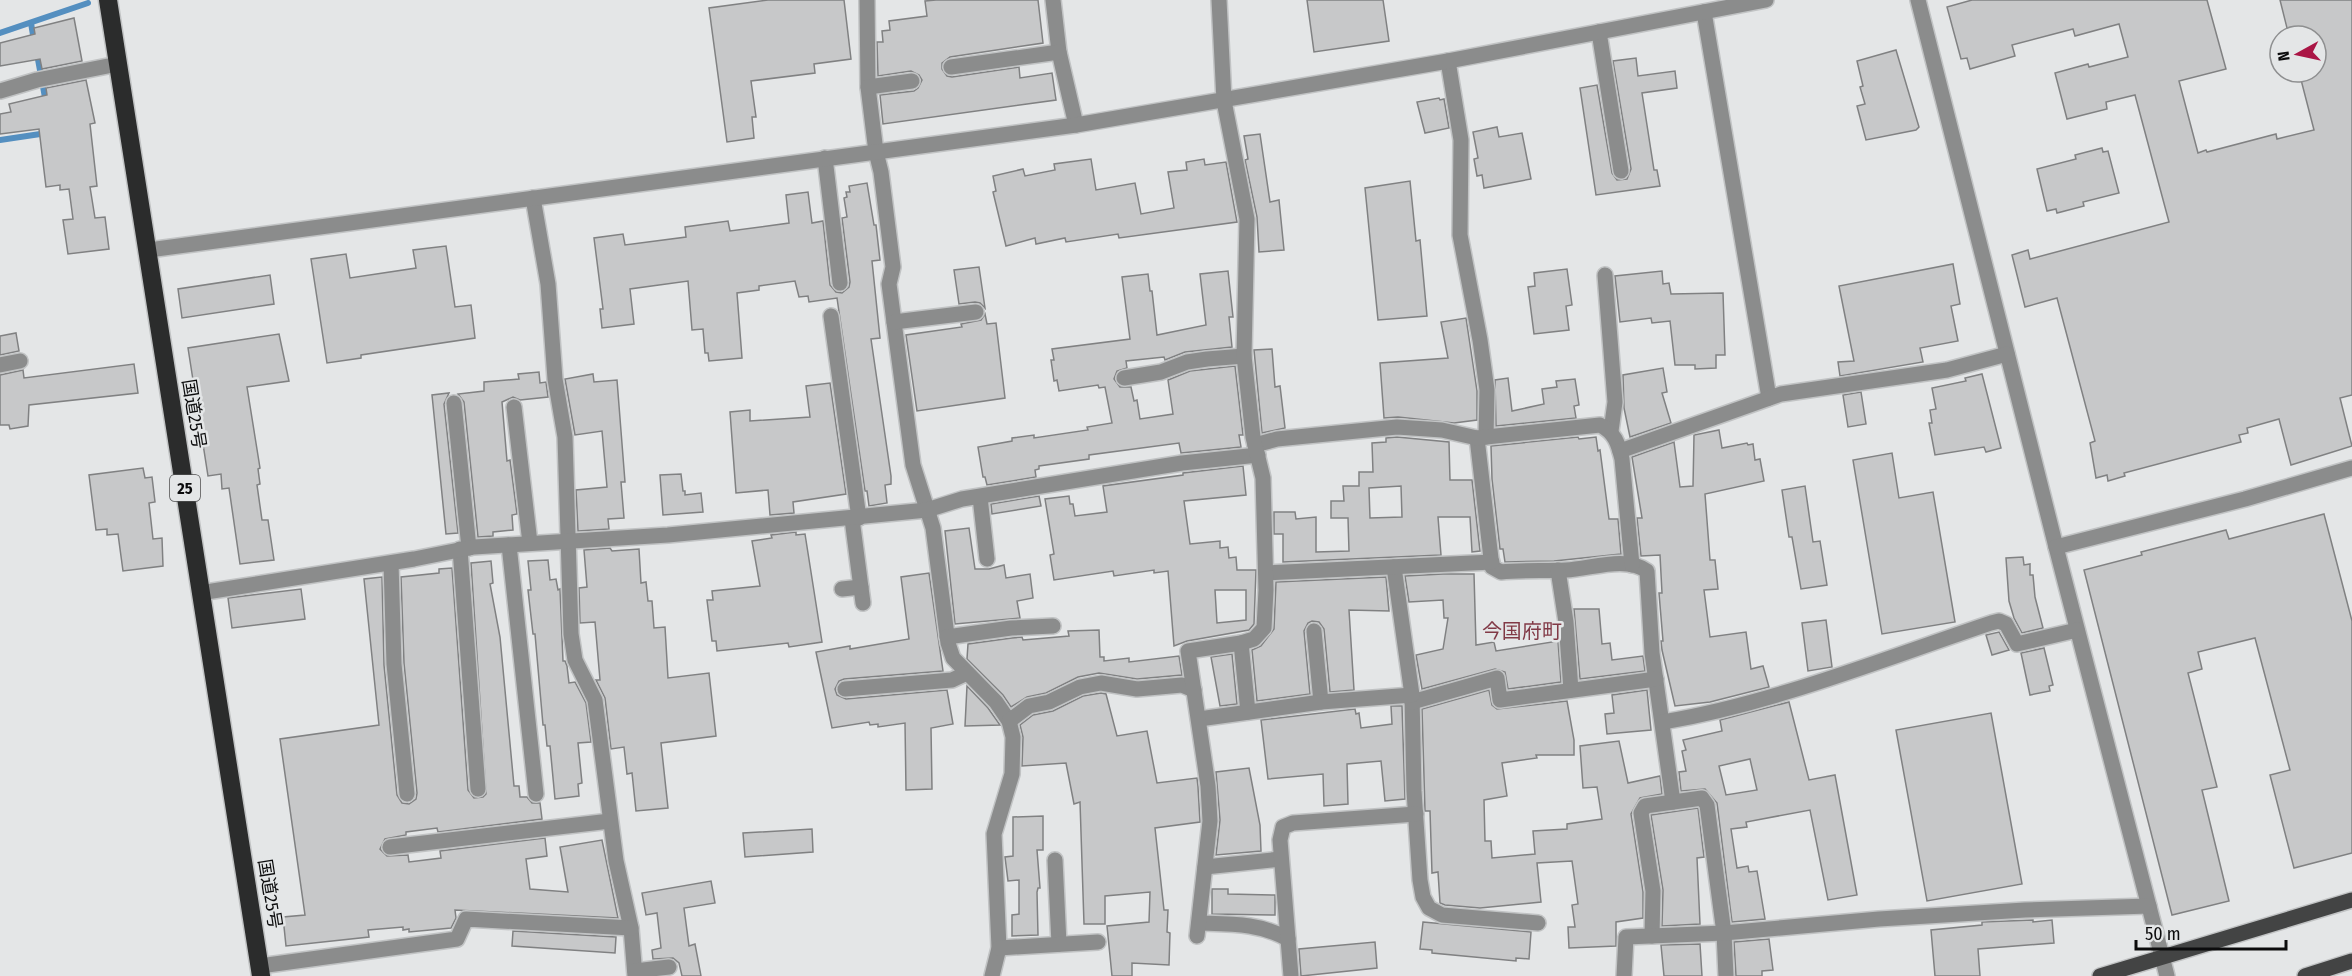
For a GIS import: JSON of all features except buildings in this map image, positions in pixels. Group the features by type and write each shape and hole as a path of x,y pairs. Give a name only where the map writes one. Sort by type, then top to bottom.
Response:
{"highway":[{"name":"国道25号","path":"108,0 261,971"}],"main road":[{"path":"2100,976 2352,900"},
{"path":"2305,976 2352,962"}],"street":[{"path":"867,0 868,87 893,267 889,284 913,465 933,528 947,637 953,658 996,702 1009,721 1013,737 1012,774 999,816 994,842 999,948 992,976"},
{"path":"1053,0 1059,52 1076,125"},
{"path":"1219,0 1224,101 1247,219 1244,356 1265,508 1266,573 1264,628 1254,639 1188,651 1199,719 1210,821 1198,930 1254,925 1276,932 1288,939"},
{"path":"149,250 1076,125 1448,61 1766,0"},
{"path":"1918,0 2167,976"},
{"path":"1704,12 1769,398"},
{"path":"1599,32 1621,171"},
{"path":"951,67 1059,52"},
{"path":"1448,61 1461,140 1460,235 1482,350 1486,390 1482,437 1492,567 1501,572 1558,570 1616,564 1640,566 1647,571 1652,653 1673,802"},
{"path":"0,91 42,79 118,64"},
{"path":"868,87 912,81"},
{"path":"825,158 840,283"},
{"path":"533,198 548,284 555,378 565,437 571,634 575,660 594,700 622,895 631,928 635,974 669,967"},
{"path":"1605,275 1615,402 1611,431"},
{"path":"894,322 976,312"},
{"path":"831,316 863,603"},
{"path":"1620,451 1781,394 1947,370 2007,354"},
{"path":"1124,378 1141,369 1161,372 1187,362 1207,358 1244,356"},
{"path":"0,365 20,361"},
{"path":"454,403 465,549 478,789"},
{"path":"514,407 530,543"},
{"path":"200,593 465,549 855,518 927,510 944,503 1257,450 1276,440 1397,427 1442,430 1482,437 1600,425 1611,431 1618,442 1620,451 1632,565"},
{"path":"2056,547 2245,499 2352,468"},
{"path":"980,497 987,559"},
{"path":"509,545 536,794"},
{"path":"1266,573 1492,562"},
{"path":"391,563 394,664 407,794"},
{"path":"1394,567 1412,698 1416,814 1423,897 1429,908 1442,915 1538,923"},
{"path":"1558,570 1566,622 1570,690"},
{"path":"842,589 861,587"},
{"path":"1663,722 1778,695 1999,621 2006,624 2017,644 2077,630"},
{"path":"947,637 1011,628 1053,626"},
{"path":"1314,631 1321,702"},
{"path":"1240,643 1248,712"},
{"path":"845,689 952,680 967,673"},
{"path":"1199,719 1321,702 1412,698 1497,678 1500,700 1656,679"},
{"path":"1009,721 1029,706 1049,702 1080,687 1101,683 1137,689 1182,685 1194,690"},
{"path":"1652,936 1653,891 1641,813 1645,806 1702,798 1707,805 1724,933 1726,976"},
{"path":"1291,976 1281,859 1280,840 1283,827 1293,823 1416,814"},
{"path":"390,847 610,821"},
{"path":"1205,867 1281,859"},
{"path":"1055,860 1059,944"},
{"path":"1624,976 1626,937 1724,933 1891,918 2025,910 2148,906"},
{"path":"261,971 457,939 466,919 631,928"},
{"path":"999,948 1098,942"}],"waterway":[{"path":"0,33 88,3"},
{"path":"31,23 34,41"},
{"path":"37,54 46,103"},
{"path":"0,140 47,133"}],"district":[{"name":"今国府町","path":"1522,631"}]}
